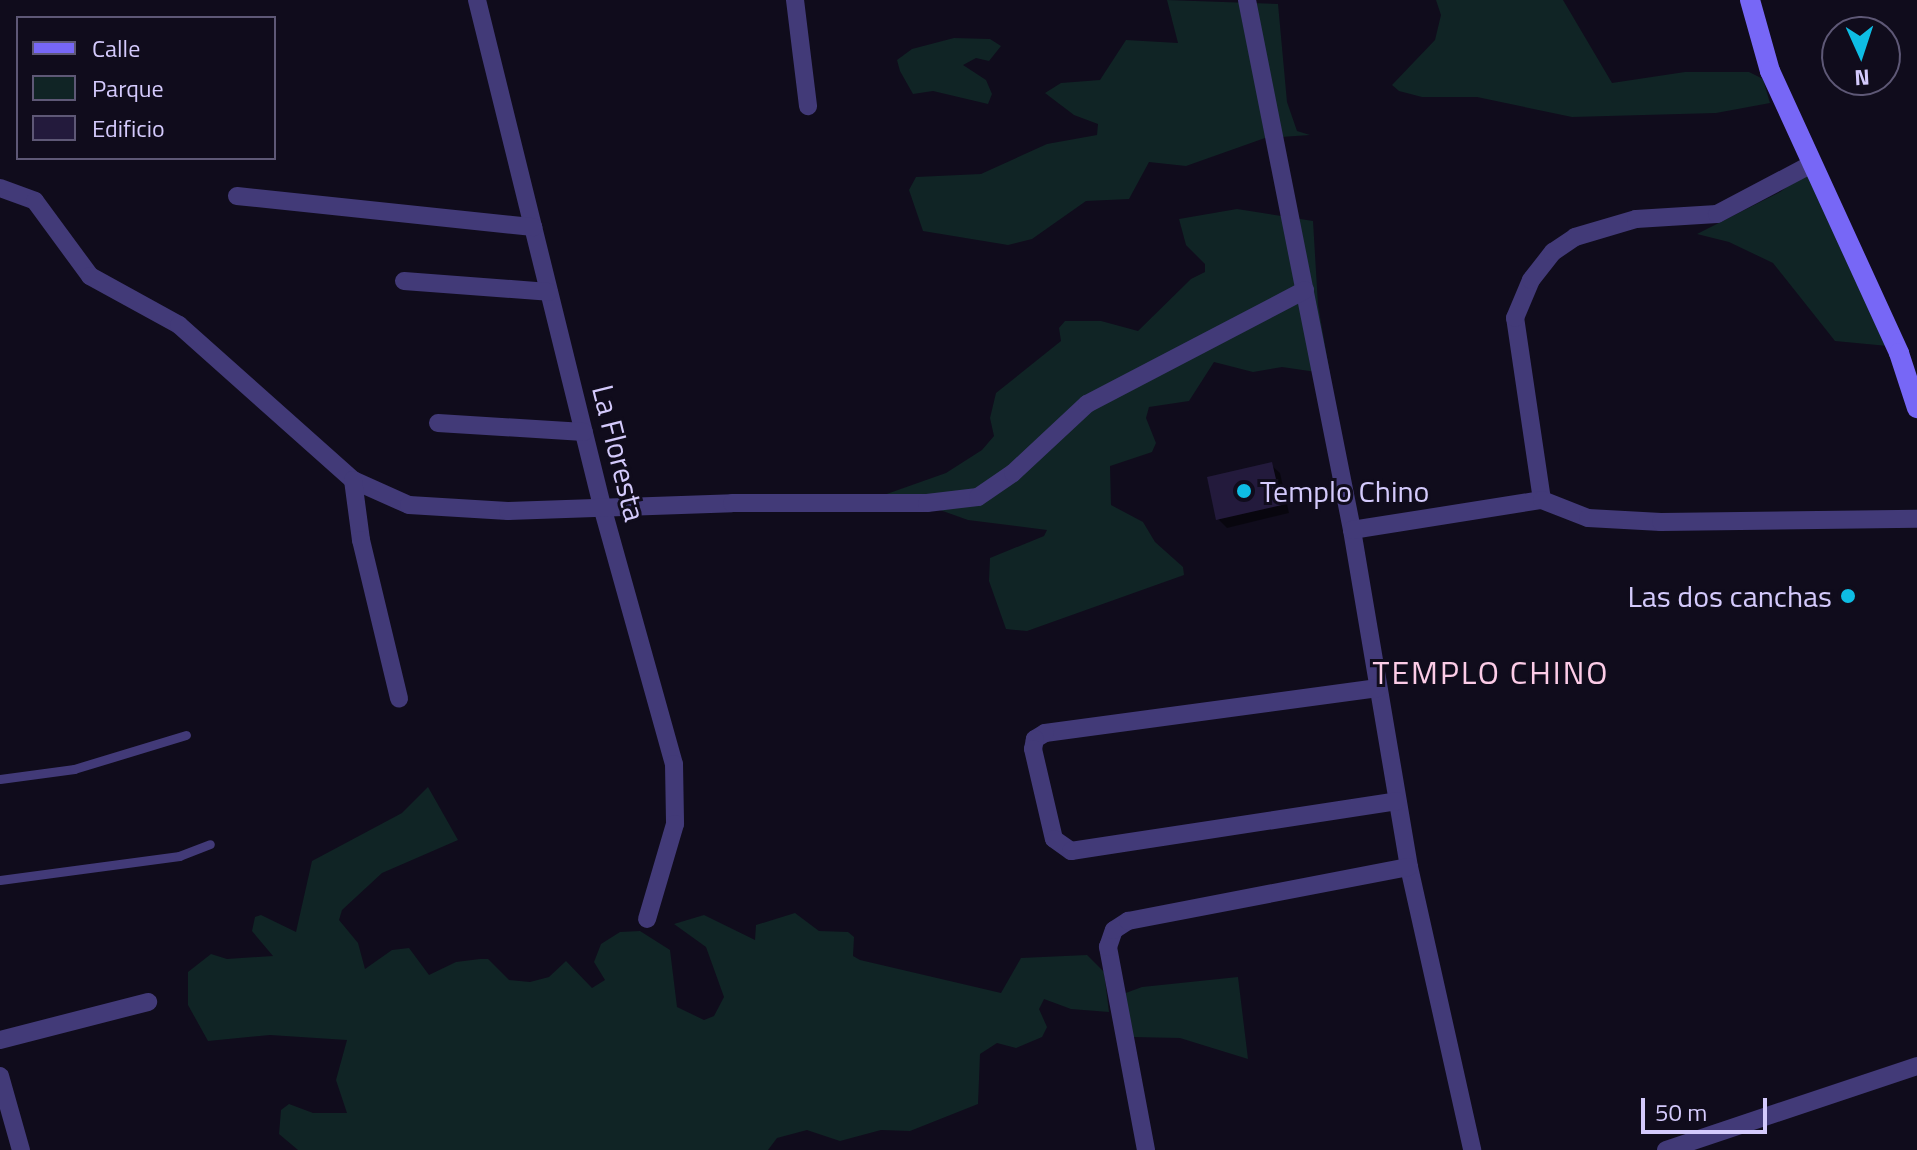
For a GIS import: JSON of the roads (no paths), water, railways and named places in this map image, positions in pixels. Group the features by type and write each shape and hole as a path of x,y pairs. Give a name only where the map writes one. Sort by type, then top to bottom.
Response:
{"street":[{"name":"La Floresta","path":"477,0 603,510 674,764 675,824 647,919"},
{"path":"795,0 808,106"},
{"path":"1247,0 1352,530 1409,867 1472,1150"},
{"path":"1750,0 1770,71 1810,165 1899,353 1917,408"},
{"path":"1542,500 1515,318 1531,280 1553,252 1575,237 1636,219 1717,214 1810,165"},
{"path":"0,188 35,201 90,276 179,325 353,480 409,505 603,510 732,503 927,503 978,497 1013,473 1087,404 1305,290"},
{"path":"237,196 533,227"},
{"path":"404,281 549,292"},
{"path":"438,423 584,432"},
{"path":"353,480 361,540 399,698"},
{"path":"1352,530 1542,500 1588,518 1661,522 1917,519"},
{"path":"1378,688 1045,733 1035,739 1033,749 1054,839 1071,851 1397,801"},
{"path":"1146,1150 1108,947 1114,930 1128,921 1409,867"},
{"path":"0,1040 148,1002"},
{"path":"1666,1150 1917,1066"},
{"path":"0,1076 21,1150"}],"lane":[{"path":"0,779 74,769 186,735"},
{"path":"0,880 179,856 210,844"}],"place":[{"name":"Templo Chino","path":"1244,491"},
{"name":"Las dos canchas","path":"1848,596"}],"district":[{"name":"TEMPLO CHINO","path":"1491,672"}]}
